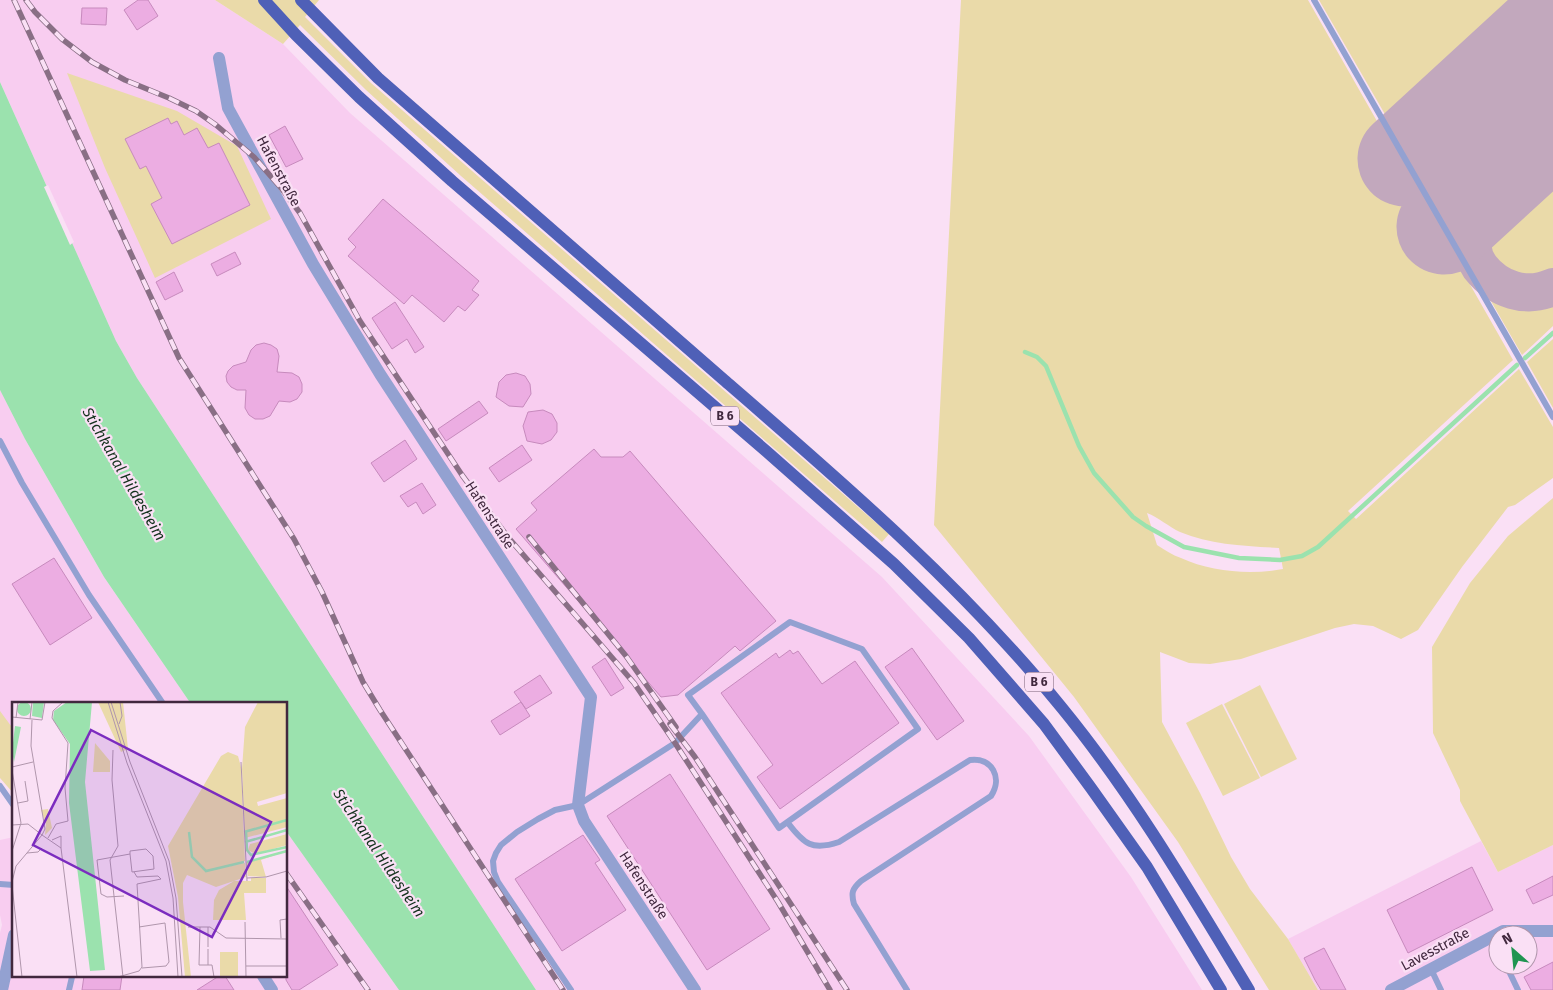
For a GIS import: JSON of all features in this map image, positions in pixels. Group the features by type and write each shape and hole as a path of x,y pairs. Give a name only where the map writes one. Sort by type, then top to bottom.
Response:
{"main road":[{"name":"B 6","path":"264,0 366,103 894,564 969,638 1044,724 1091,788 1147,867 1221,990"},
{"name":"B 6","path":"301,0 378,78 890,525 988,623 1063,709 1112,774 1168,855 1249,990"}],"street":[{"name":"Hafenstraße","path":"219,58 228,108 313,264 380,374 590,697 578,805 584,821 695,990"},
{"name":"Lavesstraße","path":"1538,931 1553,931"},
{"name":"Lavesstraße","path":"1391,990 1488,939"},
{"path":"2,990 12,944"},
{"path":"264,978 272,990"}],"lane":[{"path":"1314,0 1553,417"},
{"path":"0,440 22,483 89,595 162,702"},
{"path":"790,622 862,649 918,729 779,828 702,714 688,695 790,622"},
{"path":"571,990 498,882 494,872 494,861 501,845 538,819 556,810 578,805 675,743 702,714"},
{"path":"788,822 800,839 808,844 828,846 839,842 970,760 982,761 989,764 994,770 996,783 995,790 991,796 853,888 854,904 908,990"},
{"path":"0,786 12,803"},
{"path":"1430,969 1441,990"},
{"path":"1511,975 1518,990"}],"shaded area":[{"path":"0,0 215,0 283,44 350,113 882,577 1029,736 1131,877 1202,990 536,990 137,378 116,341 0,82"},
{"path":"215,0 319,0 305,17 371,83 889,534 882,542 461,176 366,90 300,25 283,44"},
{"path":"961,0 1308,0 1513,360 1348,511 1356,519 1519,369 1553,427 1553,478 1515,505 1508,507 1462,567 1418,630 1401,639 1373,626 1354,624 1335,628 1241,659 1210,664 1189,663 1160,652 1162,722 1200,793 1231,857 1250,889 1288,939 1318,990 1269,990 1178,842 1074,697 934,525","holes":["1147,513 1180,532 1204,540 1279,548 1283,569 1258,572 1231,571 1193,563 1178,557 1157,545"]},
{"path":"1319,0 1553,0 1553,93 1435,201"},
{"path":"67,73 177,111 237,146 271,219 155,278 105,168"},
{"path":"1553,160 1553,274 1539,280 1525,282 1512,279 1501,273 1492,264 1482,239 1483,224"},
{"path":"1484,289 1501,298 1517,302 1535,303 1553,300 1553,326 1522,355"},
{"path":"1553,339 1553,408 1527,362"},
{"path":"0,390 25,439 104,577 190,702 12,702 12,786 0,773"},
{"path":"1553,498 1553,845 1498,872 1460,801 1460,790 1433,733 1432,647 1470,583 1508,536"},
{"path":"1260,685 1297,759 1261,777 1224,704"},
{"path":"1222,704 1260,778 1223,796 1186,723"},
{"path":"0,711 12,727 12,792 0,778"},
{"path":"288,834 399,990 0,990 0,933 2,925 0,915 0,840 12,837 12,978 288,978"},
{"path":"1481,841 1498,872 1553,845 1553,925 1550,926 1553,939 1553,990 1318,990 1288,939"}],"water":[{"name":"Stichkanal Hildesheim","path":"0,82 116,341 137,378 536,990 399,990 288,834 288,702 190,702 104,577 25,439 0,390"}],"pier":[{"path":"48,185 74,242 70,245 44,187"}],"building":[{"path":"138,0 148,0 158,16 137,30 124,10"},
{"path":"82,8 107,8 106,25 81,24"},
{"path":"168,118 171,124 177,121 184,135 197,128 208,148 219,143 250,205 172,244 151,204 162,198 146,166 140,169 125,139"},
{"path":"285,126 303,159 286,167 269,135"},
{"path":"383,199 479,281 472,290 479,295 465,311 458,306 444,322 412,295 404,304 348,256 356,247 348,239"},
{"path":"235,252 241,264 217,276 211,264"},
{"path":"174,272 183,291 165,300 156,282"},
{"path":"395,302 424,347 415,353 407,339 392,349 372,318"},
{"path":"264,343 277,349 279,356 277,372 292,373 299,377 302,384 302,392 297,399 290,402 279,401 270,416 263,419 255,419 249,415 245,408 246,390 237,390 231,387 227,382 226,376 233,366 246,362 251,350 256,345"},
{"path":"516,373 525,376 530,384 531,394 523,407 509,406 496,397 499,382 506,375"},
{"path":"479,401 488,413 446,441 438,429"},
{"path":"543,410 552,414 557,423 557,432 551,440 542,444 527,441 523,426 528,412"},
{"path":"405,440 417,459 384,482 371,463"},
{"path":"522,445 532,460 499,482 489,468"},
{"path":"594,449 601,457 623,457 630,451 776,621 740,651 735,646 678,695 661,697 516,529 537,510 531,503"},
{"path":"422,483 436,505 423,514 416,502 408,507 400,496"},
{"path":"54,558 92,618 50,645 12,584"},
{"path":"912,648 964,721 937,740 885,667"},
{"path":"790,650 793,654 798,651 822,684 855,661 899,723 780,809 757,777 773,765 721,693 776,653 779,658"},
{"path":"605,658 624,688 611,696 592,667"},
{"path":"540,675 552,693 526,709 514,692"},
{"path":"521,702 530,716 500,735 491,721"},
{"path":"670,774 770,929 707,970 607,816"},
{"path":"583,835 600,860 595,863 626,910 562,951 515,879"},
{"path":"1472,867 1493,910 1408,953 1387,910"},
{"path":"1553,876 1553,895 1533,904 1526,890"},
{"path":"288,889 338,965 299,990 292,990 286,980 288,978"},
{"path":"1324,948 1346,990 1321,990 1315,980 1304,958"},
{"path":"1553,962 1553,990 1531,990 1524,977 1538,975 1538,970"},
{"path":"84,978 122,978 120,990 82,990"},
{"path":"216,978 226,978 234,990 197,990"}],"waterway":[{"path":"1525,358 1553,333"},
{"path":"1025,352 1037,357 1046,366 1079,446 1094,473 1133,517 1184,547 1239,558 1280,560 1302,556 1318,547 1517,365"}],"taxiway":[{"path":"1414,151 1480,267 1487,275 1504,287 1523,292 1543,291 1553,287"},
{"path":"1474,254 1470,226 1471,212 1476,198"}],"runway":[{"path":"1405,159 1553,23"},
{"path":"1444,227 1553,127"}],"railway":[{"path":"14,0 179,358 294,539 322,592 363,682 380,710 563,990"},
{"path":"26,0 35,12 62,39 92,62 125,80 196,111 216,125 254,157 282,189 300,213 360,321 462,475 507,536 634,683 778,902 830,990"},
{"path":"529,537 626,656 676,727"},
{"path":"670,724 695,757 847,990"},
{"path":"288,876 368,990"}]}
